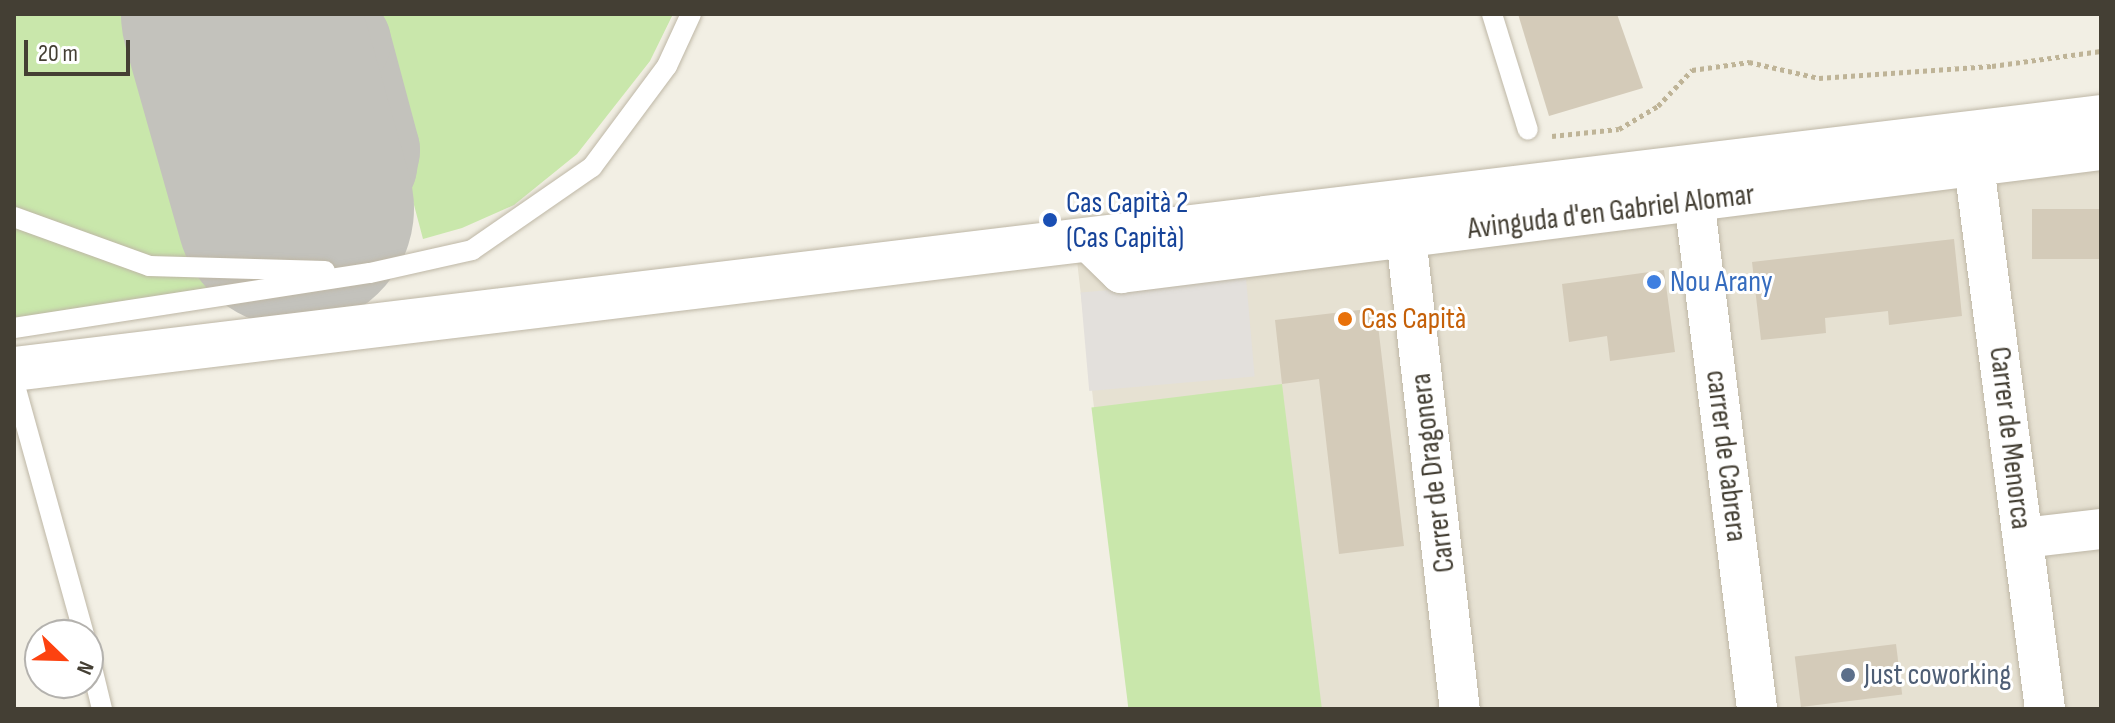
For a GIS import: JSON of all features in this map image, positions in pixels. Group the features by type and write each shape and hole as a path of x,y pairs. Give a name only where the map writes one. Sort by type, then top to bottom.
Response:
{"street":[{"path":"14,369 1086,239 1692,185 2101,117"},
{"name":"Avinguda d'en Gabriel Alomar","path":"1086,239 1121,273 1406,237 1692,185 1974,166 2101,150"},
{"name":"Carrer de Menorca","path":"1974,166 2045,709"},
{"name":"carrer de Cabrera","path":"1692,185 1757,709"},
{"name":"Carrer de Dragonera","path":"1406,237 1460,709"},
{"path":"2023,538 2101,529"}],"lane":[{"path":"14,328 370,273 472,250 592,167 667,66 691,14"},
{"path":"1492,14 1528,130"},
{"path":"14,217 149,266 370,273"},
{"path":"14,382 80,619"}],"path":[{"path":"1528,130 1557,137 1619,129 1658,106 1692,70 1749,62 1819,78 1992,66 2101,51"}],"shaded area":[{"path":"2101,135 2101,709 1129,709 1077,261"},
{"path":"1246,278 1255,377 1089,391 1081,292"}],"green space":[{"path":"14,14 173,14 248,281 111,314 14,327"},
{"path":"350,14 673,14 650,61 577,154 514,205 462,228 423,239 368,31"},
{"path":"1282,384 1322,709 1128,709 1091,407"}],"building":[{"path":"1518,14 1617,14 1643,88 1549,116"},
{"path":"2032,209 2101,209 2101,259 2032,259"},
{"path":"1954,239 1962,316 1889,325 1888,311 1825,318 1826,333 1761,340 1752,262"},
{"path":"1664,270 1675,352 1610,361 1607,336 1569,342 1562,284"},
{"path":"1376,308 1404,546 1339,554 1319,379 1282,384 1275,320"},
{"name":"Just coworking","path":"1896,644 1902,695 1801,707 1795,656"}],"taxiway":[{"path":"245,14 248,50 236,111 237,147 244,169 259,190 274,201 298,208 333,203 350,194 370,166 373,150 344,42 315,14"}],"runway":[{"path":"240,14 295,208"}],"place":[{"name":"Cas Capità 2 (Cas Capità)","path":"1050,220"},
{"name":"Nou Arany","path":"1654,282"},
{"name":"Cas Capità","path":"1345,319"},
{"name":"Just coworking","path":"1848,675"}]}
